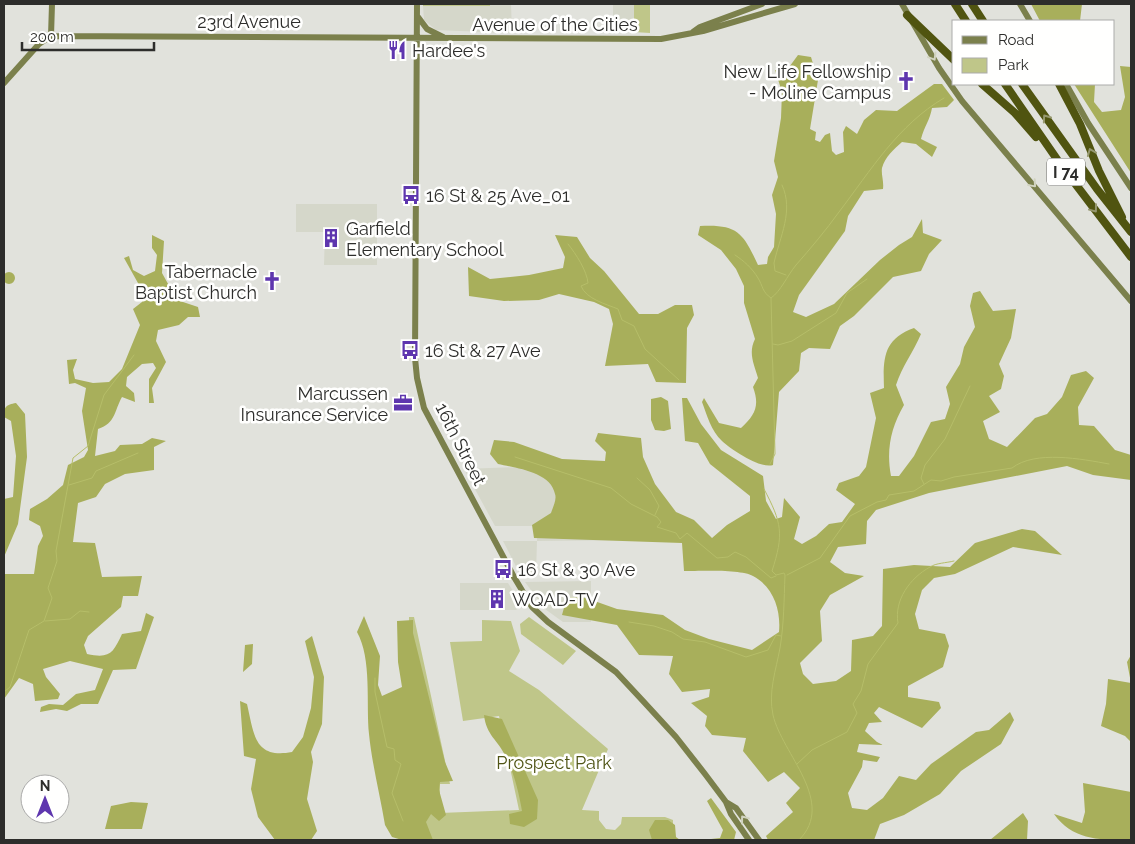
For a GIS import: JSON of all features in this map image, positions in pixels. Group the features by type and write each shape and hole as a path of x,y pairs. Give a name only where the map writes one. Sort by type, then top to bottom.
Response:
{"highway":[{"path":"956,4 965,20"},
{"path":"972,4 982,20"},
{"path":"907,15 952,58"},
{"path":"983,85 1021,119 1066,172"},
{"name":"I 74","path":"1006,85 1066,172 1131,257"},
{"name":"I 74","path":"1023,85 1097,189 1129,230"},
{"path":"1059,85 1129,230"}],"street":[{"path":"4,83 39,44 51,36 52,4"},
{"name":"16th Street","path":"418,4 415,358 420,391 429,419 532,606 548,622 616,672 676,737 726,802 731,814 749,840"},
{"name":"Avenue of the Cities","path":"692,32 700,27 762,4"},
{"name":"Avenue of the Cities","path":"417,37 446,39 652,40 672,38 794,4"},
{"path":"902,4 907,15 962,101 1131,302"},
{"path":"1020,4 1029,20"},
{"path":"417,16 427,29 446,39"},
{"name":"23rd Avenue","path":"51,36 417,37"},
{"path":"1067,85 1088,124 1131,188"},
{"name":"16th Street","path":"726,802 736,808 759,840"}],"shaded area":[{"path":"490,4 511,4 512,33 436,30 424,20 423,6 490,6"},
{"path":"613,4 634,4 634,32 613,32"},
{"name":"Garfield Elementary School","path":"296,204 377,204 377,265 324,265 325,232 296,232"},
{"path":"548,466 642,540 537,541 537,526 495,526 464,469"},
{"path":"503,541 537,541 536,574 520,574"},
{"path":"591,581 591,622 563,622 545,609 525,582"},
{"path":"460,583 508,583 520,602 520,607 516,610 460,610"}],"green space":[{"path":"423,4 490,4 490,6 423,6"},
{"path":"634,4 650,4 650,33 634,32"},
{"path":"1031,4 1082,4 1080,20 1039,20"},
{"path":"798,55 811,57 818,80 810,129 816,132 815,140 820,142 825,135 830,133 832,151 836,155 844,152 843,132 846,126 857,134 864,120 876,110 897,111 934,84 942,84 954,100 947,107 932,108 921,139 937,147 932,157 916,144 902,142 893,150 883,164 883,189 864,191 848,216 845,231 799,295 793,312 806,317 834,304 880,260 912,237 922,219 923,233 942,240 929,254 921,271 893,277 854,316 840,326 830,349 809,348 801,353 799,371 779,392 773,465 767,465 746,458 722,441 712,428 702,402 704,398 719,423 741,428 750,419 755,410 756,400 753,387 758,378 752,354 755,339 744,303 744,286 736,269 721,250 698,235 700,226 731,229 743,238 758,265 767,264 768,257 774,247 776,214 772,195 778,177 774,161 781,118 782,92 775,70 787,70"},
{"path":"1120,66 1131,67 1131,173 1075,85 1095,85 1094,102 1102,112 1121,110 1125,97"},
{"path":"152,235 164,241 162,273 177,300 198,307 200,317 188,317 179,325 158,330 156,341 166,362 152,388 154,403 149,403 149,379 156,368 153,363 142,364 127,377 126,386 134,393 135,402 122,397 111,420 98,429 95,456 115,451 120,445 142,444 152,438 166,441 154,447 154,470 125,474 105,484 96,497 78,503 73,542 95,543 102,577 142,576 138,596 123,596 121,607 88,636 84,645 87,654 101,656 110,653 122,634 141,631 146,613 154,617 136,669 113,670 98,704 81,704 67,711 56,709 40,712 41,707 49,704 63,705 76,694 95,690 103,669 70,661 43,669 46,677 60,694 58,699 35,701 33,684 19,678 4,699 4,574 34,574 38,546 43,536 40,526 29,520 30,509 47,499 63,485 68,465 84,457 88,450 82,411 86,388 75,383 69,384 67,360 77,359 73,370 75,379 93,383 109,382 122,369 140,325 133,309 142,302 143,292 124,258 129,256 133,270 144,276 155,271 157,255 152,248"},
{"path":"555,235 577,237 590,258 604,271 639,314 658,314 675,305 692,305 694,315 687,328 686,383 656,382 648,364 605,366 613,324 609,309 594,302 559,294 539,300 504,301 469,296 468,267 490,279 529,275 563,268 565,257"},
{"path":"7,272 11,272 15,278 11,284 7,284 3,280 3,276"},
{"path":"980,291 993,311 1016,309 1011,338 999,364 1004,376 1001,389 989,396 1000,412 983,421 989,439 1007,447 1035,418 1047,414 1062,397 1071,375 1086,371 1094,378 1078,407 1079,425 1094,426 1115,450 1131,455 1131,480 1093,475 1067,466 929,493 876,510 867,521 866,544 838,547 830,562 845,573 864,576 830,595 820,611 822,641 800,663 803,674 813,684 836,681 851,671 852,640 873,636 882,626 883,569 914,565 950,567 975,543 1022,529 1035,531 1062,555 1013,547 955,574 934,578 922,590 915,614 919,629 945,634 949,646 943,667 908,686 908,697 939,702 941,708 922,728 879,707 874,713 882,722 869,723 865,731 883,745 859,744 857,752 880,757 877,762 863,760 862,767 848,793 852,808 867,810 883,798 899,776 916,780 931,764 976,732 989,730 1010,712 1014,720 1001,744 961,771 940,794 904,815 880,824 874,840 768,840 766,836 793,812 786,803 800,788 784,772 768,782 743,751 746,738 712,735 705,726 707,716 691,703 709,697 710,689 682,692 669,674 673,656 639,655 617,625 562,615 567,597 586,598 617,609 663,615 685,630 709,639 752,650 779,632 779,616 771,593 760,581 747,574 720,571 684,571 682,543 534,538 532,525 551,513 554,506 555,496 552,487 547,481 532,472 498,464 490,454 494,440 514,442 562,459 605,461 606,452 595,441 598,433 641,438 643,457 655,484 676,512 694,520 712,538 727,525 750,511 750,496 710,464 698,443 685,441 682,398 687,398 701,424 721,450 763,476 766,501 776,519 782,517 784,498 800,517 794,539 802,544 816,536 829,524 842,522 855,504 836,490 839,483 859,476 866,467 876,418 870,393 884,388 885,359 891,344 896,338 914,328 921,334 896,385 904,405 893,430 889,448 891,476 899,476 914,456 931,422 945,419 950,404 946,387 960,364 964,347 975,327 970,306 973,293"},
{"path":"661,397 668,401 671,429 664,431 655,430 651,420 651,399"},
{"path":"16,403 25,414 27,457 18,524 4,557 4,499 13,497 16,456 11,421 4,417 4,413 6,407"},
{"path":"364,616 380,656 378,685 382,696 402,687 398,662 397,621 413,620 413,633 445,762 453,781 440,782 439,790 446,815 439,821 431,814 426,822 433,840 402,840 392,837 385,825 370,745 367,668 362,643 357,632"},
{"name":"Prospect Park","path":"409,617 414,617 450,784 440,784 440,813 519,810 499,716 463,721 450,642 482,641 482,620 511,621 520,651 509,671 539,690 608,749 582,810 599,811 599,820 606,829 615,830 621,824 622,817 665,817 673,820 673,839 679,840 408,840"},
{"path":"529,617 576,651 563,665 521,634 520,624"},
{"path":"312,636 324,677 322,724 311,752 313,762 307,799 317,831 311,840 275,840 258,817 251,789 256,759 244,756 240,701 247,704 254,734 263,748 270,752 292,752 303,737 311,708 314,677 305,641"},
{"path":"253,644 252,664 243,672 245,645"},
{"path":"1131,655 1131,683 1127,662"},
{"path":"1108,679 1131,683 1131,742 1125,736 1101,726 1106,704"},
{"path":"484,715 502,719 538,800 537,819 524,827 510,824 509,814 522,811 518,790 509,763 487,728"},
{"path":"1083,783 1131,792 1131,840 1099,839 1079,834 1062,823 1054,814 1082,823 1085,812"},
{"path":"711,798 736,832 734,840 702,840 720,838 723,830 707,801"},
{"path":"131,802 148,803 142,829 105,829 111,806"},
{"path":"1023,813 1028,821 1027,840 990,840"},
{"path":"655,820 668,820 675,825 676,837 680,840 652,840 649,830"}],"waterway":[{"path":"770,464 775,454 771,298 886,149 913,121 944,98"},
{"path":"782,185 787,204 785,224 774,263 775,271 786,275"},
{"path":"568,244 586,273 588,283 581,286 584,291 597,300 618,309 622,320 634,326 645,349 679,380"},
{"path":"735,255 753,271 764,291 771,298"},
{"path":"773,344 778,345 792,341 836,313 847,293 867,279"},
{"path":"4,692 10,687 29,630 44,621 52,598 48,588 57,561 56,551 73,458 88,446 104,395 134,355"},
{"path":"924,484 921,478 925,465 945,439 970,386"},
{"path":"69,485 92,478 96,471 138,453"},
{"path":"515,457 611,488 631,504 657,517 661,522 657,527 676,533 680,539 687,533 717,558 728,557 735,552 746,557 771,578 776,576"},
{"path":"787,575 820,558 850,516 877,502 886,500 889,495 914,491 931,480 941,481 954,477 1012,468 1022,462 1033,459 1059,457 1109,464"},
{"path":"637,478 650,490 659,506 655,515"},
{"path":"764,489 775,511 779,529 778,547 772,571 776,575 784,573 785,575 784,612 780,648 771,698 773,715 778,730 804,778 810,794 812,810 809,825 799,840"},
{"path":"797,764 812,750 847,732 857,713 853,704 861,691 868,664 898,623 898,606 910,583 932,566 954,561"},
{"path":"45,621 70,619 80,611 89,612"},
{"path":"629,622 654,626 672,632 683,639 705,642 746,657 768,650 776,635 781,636"},
{"path":"375,678 375,692 387,747 394,749 395,760 401,764 392,793 403,821"}],"place":[{"name":"Hardee's","path":"397,50"},
{"name":"New Life Fellowship - Moline Campus","path":"906,81"},
{"name":"16 St & 25 Ave_01","path":"411,195"},
{"name":"Garfield Elementary School","path":"331,238"},
{"name":"Tabernacle Baptist Church","path":"272,281"},
{"name":"16 St & 27 Ave","path":"410,350"},
{"name":"Marcussen Insurance Service","path":"403,403"},
{"name":"16 St & 30 Ave","path":"503,569"},
{"name":"WQAD-TV","path":"497,599"}]}
